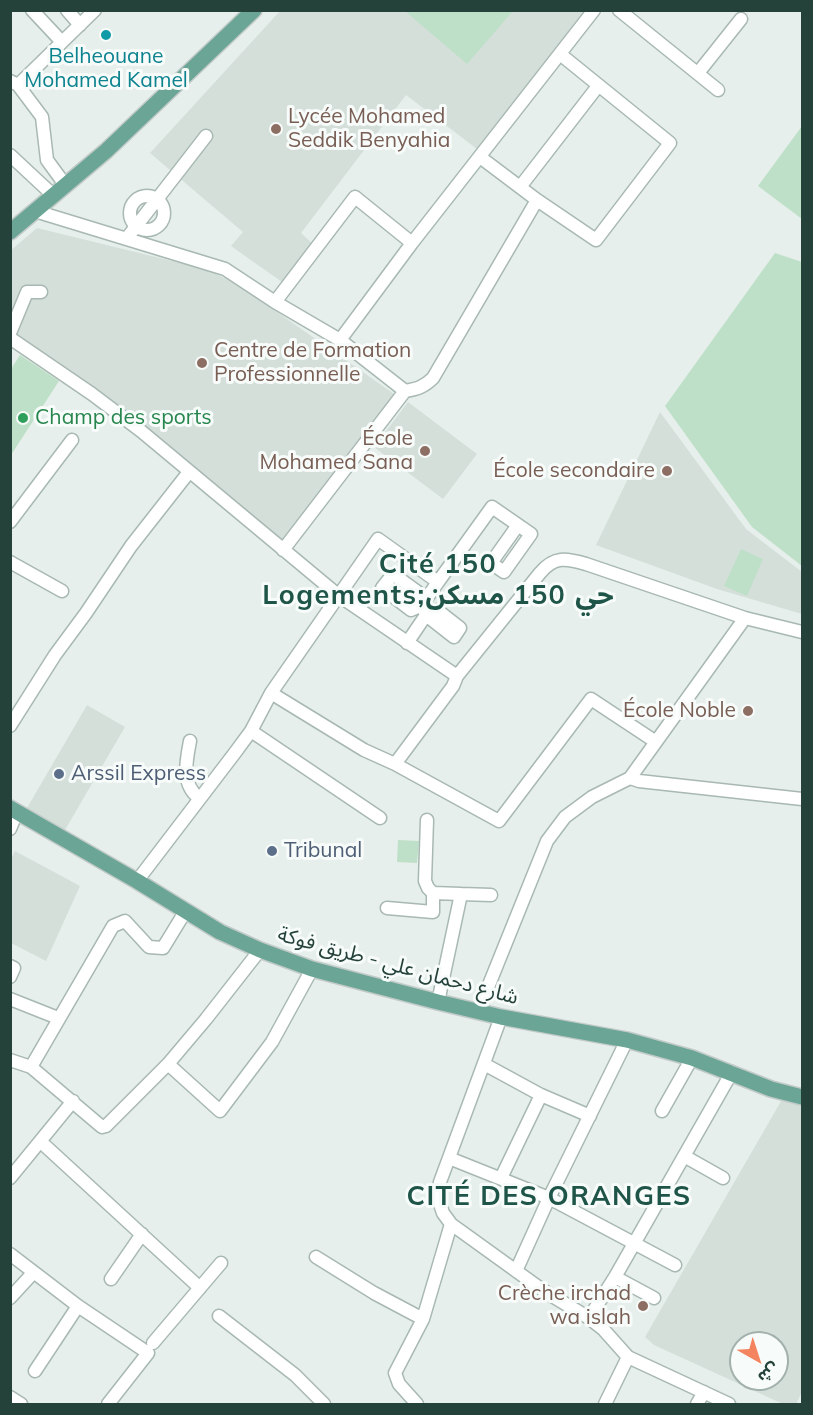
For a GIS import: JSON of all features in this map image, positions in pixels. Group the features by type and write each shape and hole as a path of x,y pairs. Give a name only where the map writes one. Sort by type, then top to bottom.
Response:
{"main road":[{"path":"10,232 106,151 254,10"},
{"name":"شارع دحمان علي - طريق فوكة","path":"14,810 220,932 312,969 478,1012 627,1040 692,1058 771,1089 802,1097"}],"street":[{"path":"32,10 62,42"},
{"path":"67,10 80,25"},
{"path":"66,186 47,160 42,117 14,83 95,10"},
{"path":"340,340 412,243 594,10"},
{"path":"620,10 718,90"},
{"path":"698,73 741,19"},
{"path":"480,157 537,200 596,240 670,143 560,54"},
{"path":"520,187 598,86"},
{"path":"127,238 206,136"},
{"path":"10,155 54,196"},
{"path":"274,302 355,197 412,243"},
{"path":"35,212 217,265 238,276 274,302 340,340 405,391 416,390 433,378 537,200"},
{"path":"10,333 27,292 41,292"},
{"path":"10,338 92,394 141,431 338,595 457,676"},
{"path":"283,550 405,391"},
{"path":"10,522 72,440"},
{"path":"10,726 55,655 131,546 189,472"},
{"path":"407,642 438,582 492,507 518,525"},
{"path":"137,881 251,731 271,693 378,539 438,582"},
{"path":"395,764 453,686 457,676 549,563 563,559 586,564 746,618 802,632"},
{"path":"10,562 62,591"},
{"path":"478,1012 547,841 565,816 592,797 630,778 746,618"},
{"path":"271,693 364,750 395,764 499,821 591,699 656,742"},
{"path":"251,731 380,818"},
{"path":"190,741 185,775 192,792 199,798"},
{"path":"630,778 639,781 802,799"},
{"path":"10,829 14,810"},
{"path":"427,819 425,881 428,888 433,893 492,895"},
{"path":"387,908 433,912 433,893"},
{"path":"438,1002 461,894"},
{"path":"31,1067 113,926 125,921 149,947 163,948 185,912"},
{"path":"10,1060 31,1067 102,1127 106,1126 168,1064 260,950"},
{"path":"10,966 14,968 10,977"},
{"path":"168,1064 220,1111 272,1042 312,969"},
{"path":"10,999 58,1018"},
{"path":"501,1017 440,1182 438,1198 443,1213 451,1224 544,1291 589,1318 603,1329 628,1357 729,1404"},
{"path":"516,1270 627,1040"},
{"path":"662,1111 692,1058"},
{"path":"484,1064 541,1095 590,1116"},
{"path":"589,1318 615,1277 732,1072"},
{"path":"501,1178 541,1095"},
{"path":"10,1178 73,1101"},
{"path":"41,1142 200,1288"},
{"path":"684,1156 723,1178"},
{"path":"448,1158 549,1198 675,1265"},
{"path":"417,1404 399,1384 395,1373 423,1319 451,1224"},
{"path":"111,1279 142,1234"},
{"path":"10,1254 78,1306 148,1353 108,1404"},
{"path":"315,1257 374,1293 423,1319"},
{"path":"153,1342 221,1263"},
{"path":"10,1298 33,1273"},
{"path":"615,1277 654,1298"},
{"path":"35,1371 78,1306"},
{"path":"219,1316 295,1375 324,1404"},
{"path":"605,1404 628,1357"},
{"path":"697,1404 704,1392"},
{"path":"10,1397 21,1404"}],"shaded area":[{"name":"Lycée Mohamed Seddik Benyahia","path":"280,11 587,11 481,152 406,95 301,233 313,244 282,282 231,246 243,232 150,153"},
{"name":"Centre de Formation Professionnelle","path":"37,228 205,269 237,284 397,396 281,543 11,330 10,251"},
{"name":"École Mohamed Sana","path":"408,402 477,454 443,499 374,447"},
{"name":"École secondaire","path":"660,412 746,529 802,572 802,614 717,589 596,545"},
{"path":"87,705 125,727 65,830 27,808"},
{"path":"15,851 80,886 46,961 11,943 10,861"},
{"path":"784,1096 802,1102 802,1392 796,1404 783,1404 755,1391 789,1391 789,1331 729,1331 729,1379 654,1345 645,1337"}],"green space":[{"path":"405,11 513,11 467,64"},
{"path":"802,126 802,219 758,186"},
{"path":"775,253 802,262 802,566 752,527 665,406"},
{"name":"Champ des sports","path":"20,355 59,381 11,455 11,369"},
{"path":"741,549 763,559 747,596 724,586"},
{"path":"398,840 419,841 417,863 397,862"}],"place":[{"name":"Belheouane Mohamed Kamel","path":"106,35"},
{"name":"Lycée Mohamed Seddik Benyahia","path":"276,129"},
{"name":"Centre de Formation Professionnelle","path":"202,363"},
{"name":"Champ des sports","path":"23,418"},
{"name":"École Mohamed Sana","path":"425,451"},
{"name":"École secondaire","path":"667,471"},
{"name":"École Noble","path":"748,711"},
{"name":"Arssil Express","path":"59,774"},
{"name":"Tribunal","path":"272,851"},
{"name":"Crèche irchad wa islah","path":"643,1306"}],"district":[{"name":"Cité 150 Logements;حي 150 مسكن","path":"438,580"},
{"name":"CITÉ DES ORANGES","path":"549,1197"}]}
